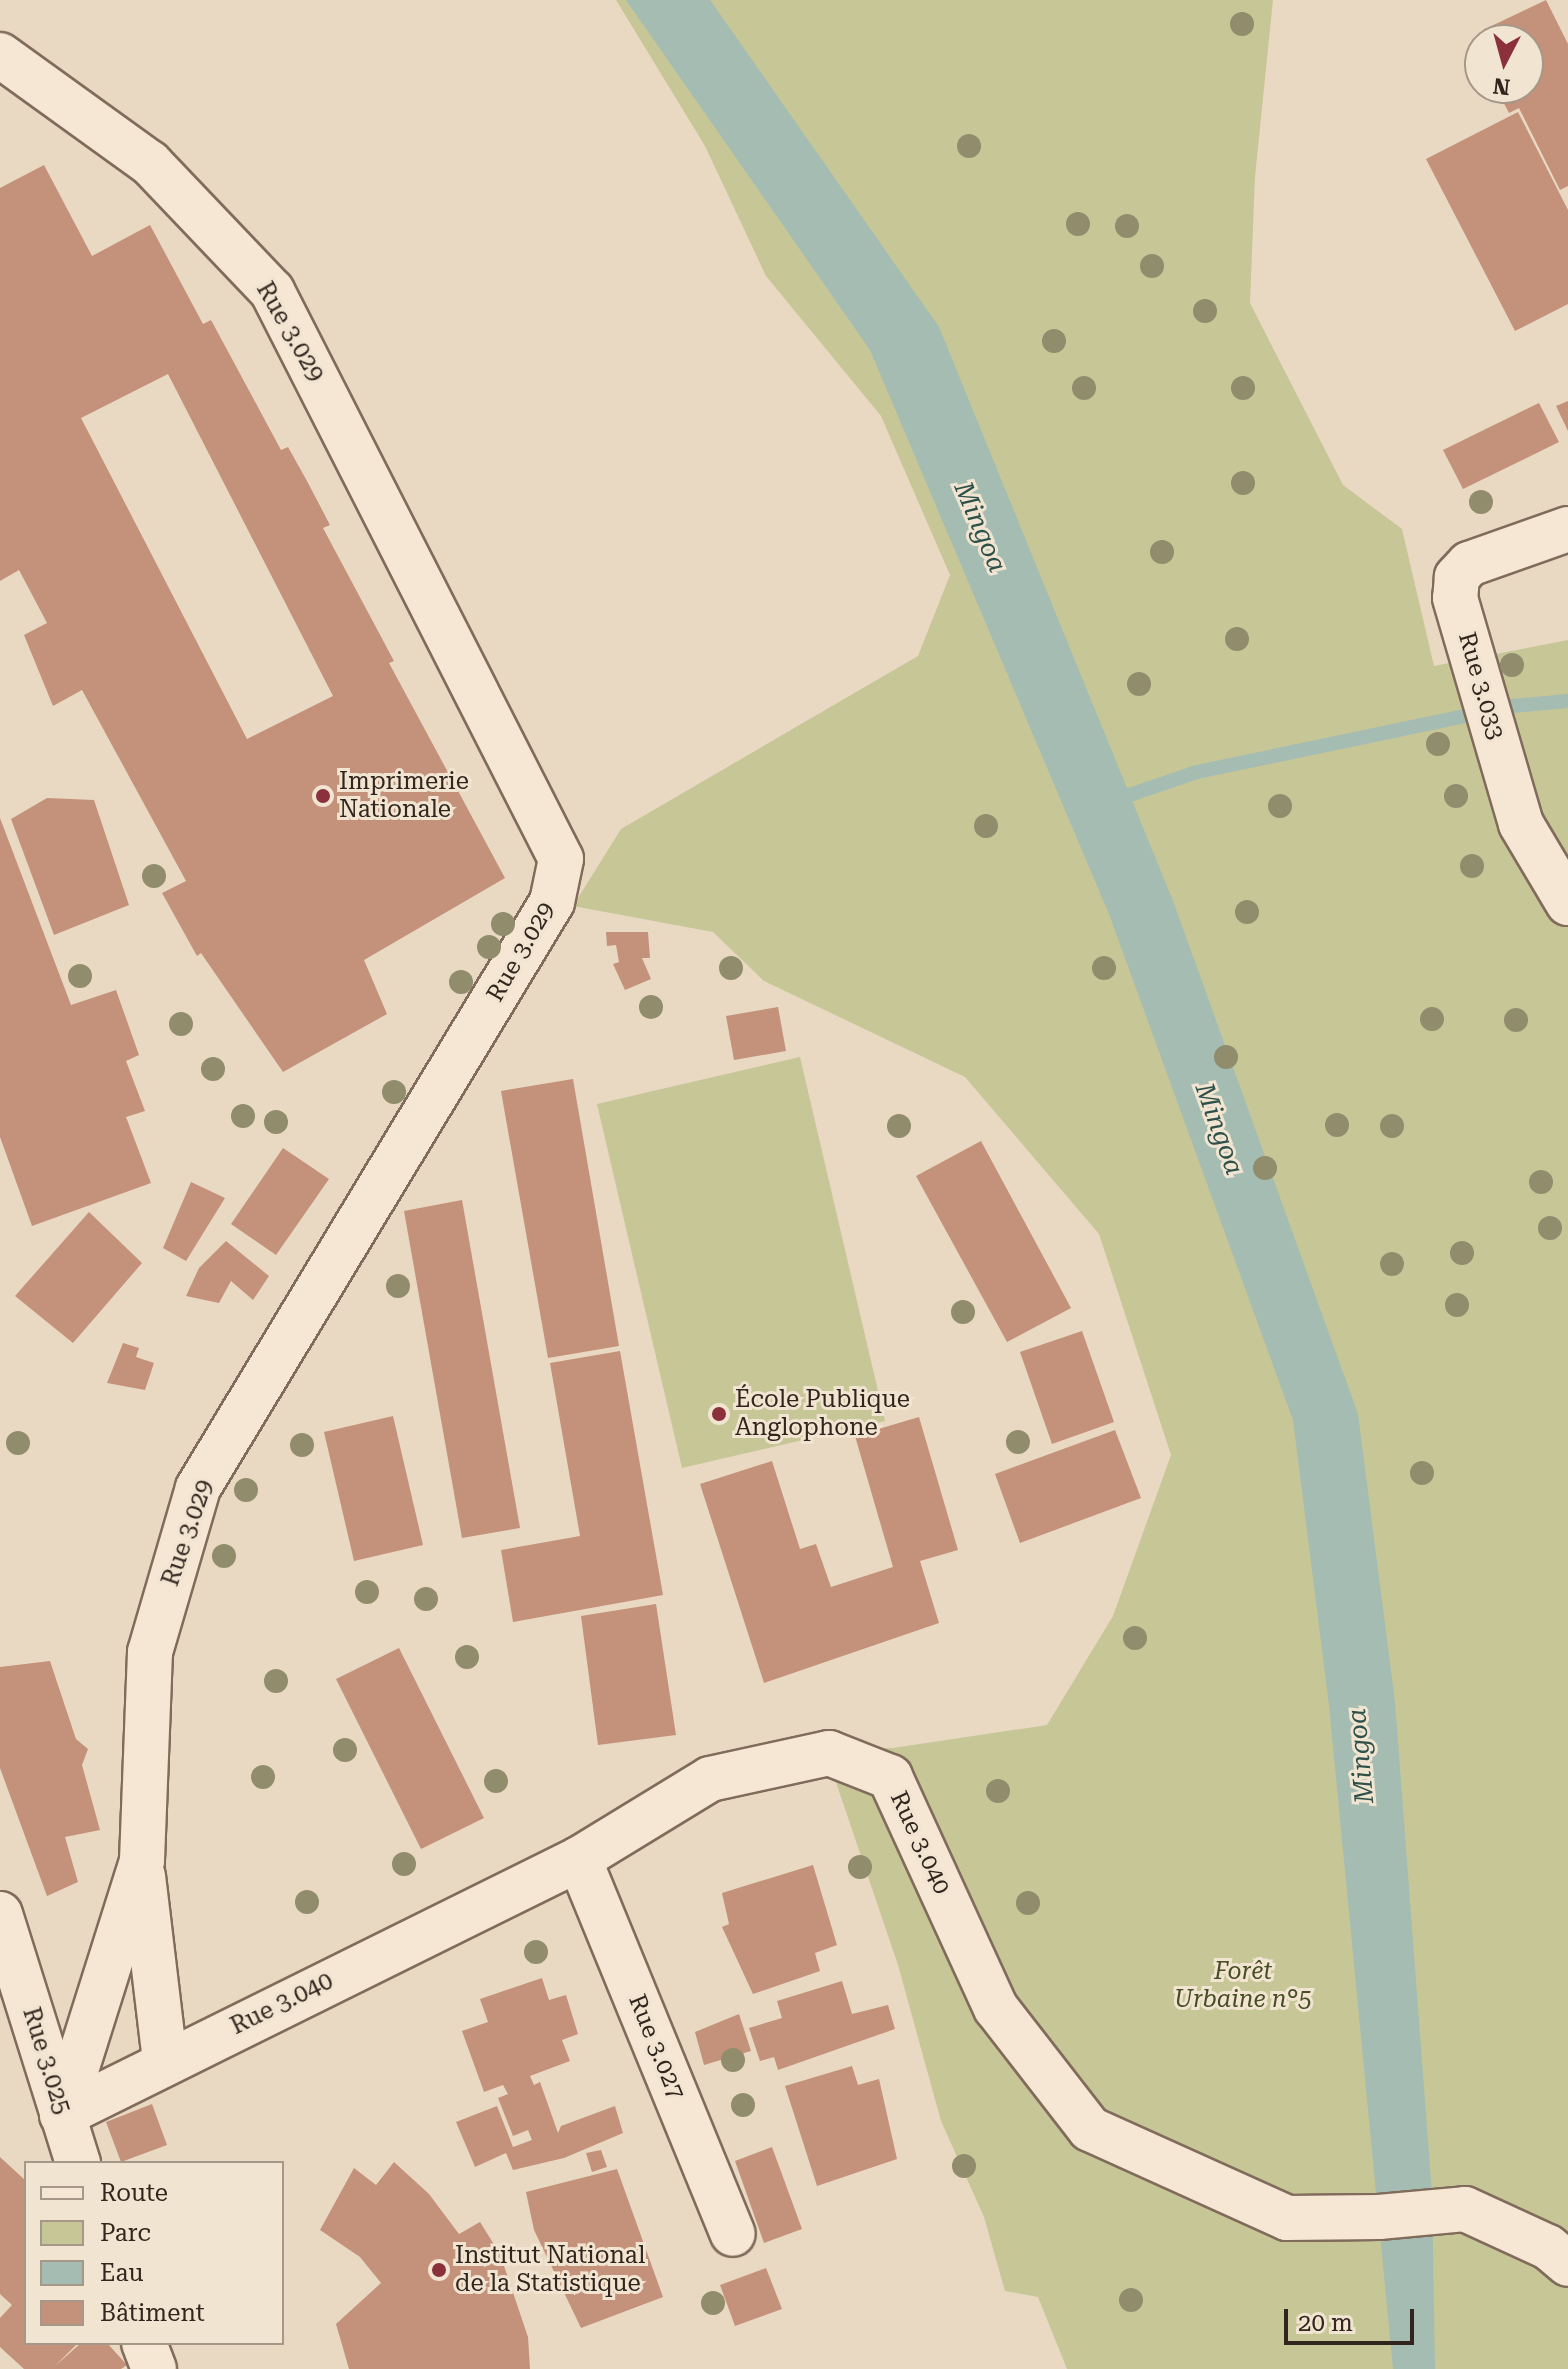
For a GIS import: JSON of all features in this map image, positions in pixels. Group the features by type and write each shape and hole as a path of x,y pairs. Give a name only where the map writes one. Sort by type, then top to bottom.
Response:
{"street":[{"name":"Rue 3.029","path":"0,55 150,163 272,291 561,859 552,902 198,1488 150,1652 142,1861 165,2061"},
{"name":"Rue 3.033","path":"1568,529 1469,564 1457,577 1455,598 1521,824 1568,903"},
{"name":"Rue 3.040","path":"62,2115 165,2061 579,1859 710,1779 829,1753 890,1777 996,2008 1090,2129 1287,2218 1379,2217 1465,2209 1548,2247 1568,2264"},
{"name":"Rue 3.027","path":"579,1859 733,2234"},
{"name":"Rue 3.029","path":"62,2115 142,1861"},
{"name":"Rue 3.025","path":"0,1914 77,2161"},
{"path":"145,2345 154,2369"}],"green space":[{"name":"Forêt Urbaine n°5","path":"616,0 1273,0 1255,177 1250,303 1343,485 1402,529 1434,666 1568,640 1568,2369 1067,2369 1038,2297 1005,2291 984,2217 941,2121 898,1965 825,1750 893,1748 1047,1725 1113,1616 1171,1455 1099,1234 965,1077 764,981 713,932 573,906 621,829 918,656 950,575 881,416 766,276 705,146"},
{"path":"800,1057 885,1421 682,1468 597,1104"}],"water":[{"name":"Mingoa","path":"626,0 710,0 939,327 1173,901 1358,1414 1395,1702 1432,2194 1435,2369 1393,2369 1329,1705 1293,1420 1109,914 870,350"}],"building":[{"path":"1546,0 1568,44 1568,186 1560,190 1519,108 1509,113 1504,104 1544,104 1544,24 1496,24"},
{"path":"1518,112 1568,210 1568,304 1515,331 1426,159"},
{"path":"44,165 92,256 150,225 203,324 211,320 281,450 288,447 307,481 330,525 323,528 394,661 389,663 505,878 364,960 387,1014 283,1072 201,953 197,956 162,893 186,881 82,690 53,706 24,635 47,623 19,570 0,581 0,188","holes":["168,374 333,696 247,739 81,418"]},
{"path":"1568,401 1568,431 1556,406"},
{"path":"1539,403 1559,442 1463,489 1443,450"},
{"path":"47,798 94,800 129,905 54,935 11,819"},
{"path":"0,818 71,1005 116,990 139,1055 126,1061 145,1111 126,1117 151,1183 32,1226 0,1137"},
{"path":"606,932 648,932 650,958 642,958 651,979 625,990 613,964 619,962 616,945 607,946"},
{"path":"778,1007 786,1051 734,1060 726,1016"},
{"path":"573,1079 619,1346 548,1358 501,1091"},
{"path":"981,1141 1071,1308 1007,1342 916,1176"},
{"path":"283,1148 329,1179 276,1255 231,1224"},
{"path":"191,1182 225,1198 186,1261 163,1248"},
{"path":"462,1200 520,1528 462,1538 404,1211"},
{"path":"89,1212 142,1263 73,1343 15,1296"},
{"path":"226,1241 269,1276 253,1300 231,1281 219,1303 186,1296 199,1268"},
{"path":"1082,1331 1114,1422 1052,1444 1020,1352"},
{"path":"123,1343 139,1348 136,1357 154,1363 145,1390 107,1383"},
{"path":"620,1351 663,1595 513,1622 501,1550 580,1536 550,1363"},
{"path":"393,1416 423,1545 354,1561 324,1432"},
{"path":"919,1417 958,1550 920,1561 939,1623 764,1683 700,1484 772,1461 800,1549 816,1544 831,1587 893,1567 855,1436"},
{"path":"1115,1430 1141,1498 1020,1543 995,1474"},
{"path":"656,1604 676,1735 598,1745 581,1616"},
{"path":"399,1648 484,1818 421,1849 336,1679"},
{"path":"50,1661 76,1739 88,1749 82,1765 100,1830 65,1837 78,1882 47,1896 0,1768 0,1667"},
{"path":"813,1865 837,1945 815,1953 820,1971 753,1994 722,1927 729,1924 722,1893"},
{"path":"542,1978 549,2000 566,1995 578,2034 562,2040 570,2061 530,2076 534,2085 540,2082 558,2133 561,2126 615,2106 623,2133 564,2158 513,2170 506,2153 475,2167 456,2122 497,2106 513,2147 532,2140 528,2130 513,2136 498,2098 508,2094 503,2085 484,2092 462,2031 488,2022 480,1999"},
{"path":"842,1981 852,2014 888,2005 895,2029 778,2070 774,2057 760,2061 749,2028 782,2018 777,2001"},
{"path":"739,2014 751,2051 704,2065 695,2032"},
{"path":"852,2066 858,2085 879,2079 897,2159 817,2186 785,2086"},
{"path":"152,2104 167,2145 121,2161 106,2122"},
{"path":"772,2147 802,2229 764,2243 735,2161"},
{"path":"601,2150 607,2167 592,2172 586,2153"},
{"path":"0,2157 24,2179 24,2345 76,2345 54,2367 79,2345 109,2345 127,2365 121,2369 24,2369 0,2347 0,2318 12,2305 0,2294"},
{"name":"Institut National de la Statistique","path":"394,2162 429,2194 459,2234 480,2222 500,2254 528,2337 530,2369 349,2369 336,2324 381,2283 360,2257 320,2230 354,2168 376,2185"},
{"path":"617,2169 663,2297 581,2328 534,2230 526,2192"},
{"path":"766,2268 782,2309 735,2326 720,2285"}],"waterway":[{"path":"1112,801 1197,772 1512,706 1568,701"}],"place":[{"name":"Imprimerie Nationale","path":"323,796"},
{"name":"École Publique Anglophone","path":"719,1414"},
{"name":"Institut National de la Statistique","path":"439,2270"}]}
